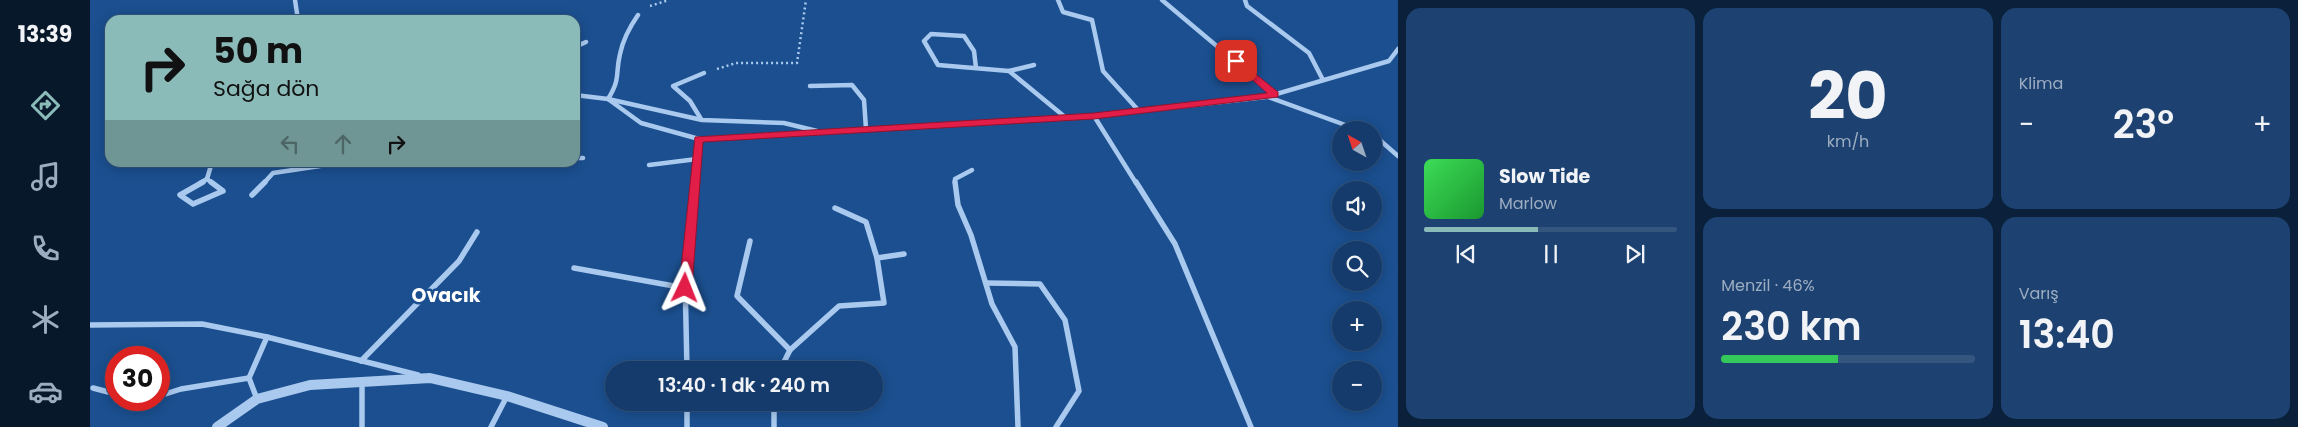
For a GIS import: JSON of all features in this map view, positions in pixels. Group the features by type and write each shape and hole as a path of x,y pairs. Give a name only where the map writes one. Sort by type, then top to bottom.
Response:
{"street":[{"path":"295,0 297,15"},
{"path":"1058,0 1063,12 1092,20 1103,71 1139,111"},
{"path":"1162,0 1224,50 1274,94"},
{"path":"1245,0 1247,6 1309,53 1323,80"},
{"path":"608,99 617,85 619,56 626,32 638,15"},
{"path":"976,68 974,52 964,36 931,34 924,41 938,65 1009,71 1034,65"},
{"path":"580,45 586,42"},
{"path":"608,99 641,123 699,139 1066,118 1266,96 1389,61 1398,50"},
{"path":"1009,71 1066,118"},
{"path":"702,120 690,101 673,86 704,73"},
{"path":"810,86 852,85 864,100 866,129"},
{"path":"580,96 608,99 702,120 784,123 822,132"},
{"path":"1266,96 1334,121"},
{"path":"1094,116 1175,244 1251,427"},
{"path":"686,361 685,288 699,139"},
{"path":"1382,142 1398,156"},
{"path":"649,164 696,159"},
{"path":"207,179 223,191 193,204 180,195 207,179 211,167"},
{"path":"252,195 273,173 313,167"},
{"path":"972,170 955,179 958,204 992,304 1015,347 1018,427"},
{"path":"784,361 790,350 839,306 884,303 877,258 866,222 835,208"},
{"path":"361,361 459,261 477,232"},
{"path":"750,241 737,296 790,350"},
{"path":"877,258 904,254"},
{"path":"574,268 685,288"},
{"path":"986,283 1040,284 1065,320 1078,391 1056,427"},
{"path":"90,325 202,324 267,337 507,396 603,427"},
{"path":"257,399 249,378 267,337"},
{"path":"170,392 249,378"},
{"path":"217,427 257,399 310,385 430,378"},
{"path":"362,381 362,427"},
{"path":"93,388 105,391"},
{"path":"491,427 507,396"},
{"path":"687,411 687,427"},
{"path":"774,411 774,427"}],"path":[{"path":"645,8 668,0"},
{"path":"704,73 736,64 797,62 806,0"}],"district":[{"name":"Ovacık","path":"446,295"}],"route":[{"path":"685,288 699,139 1094,116 1274,94 1236,61"}]}
